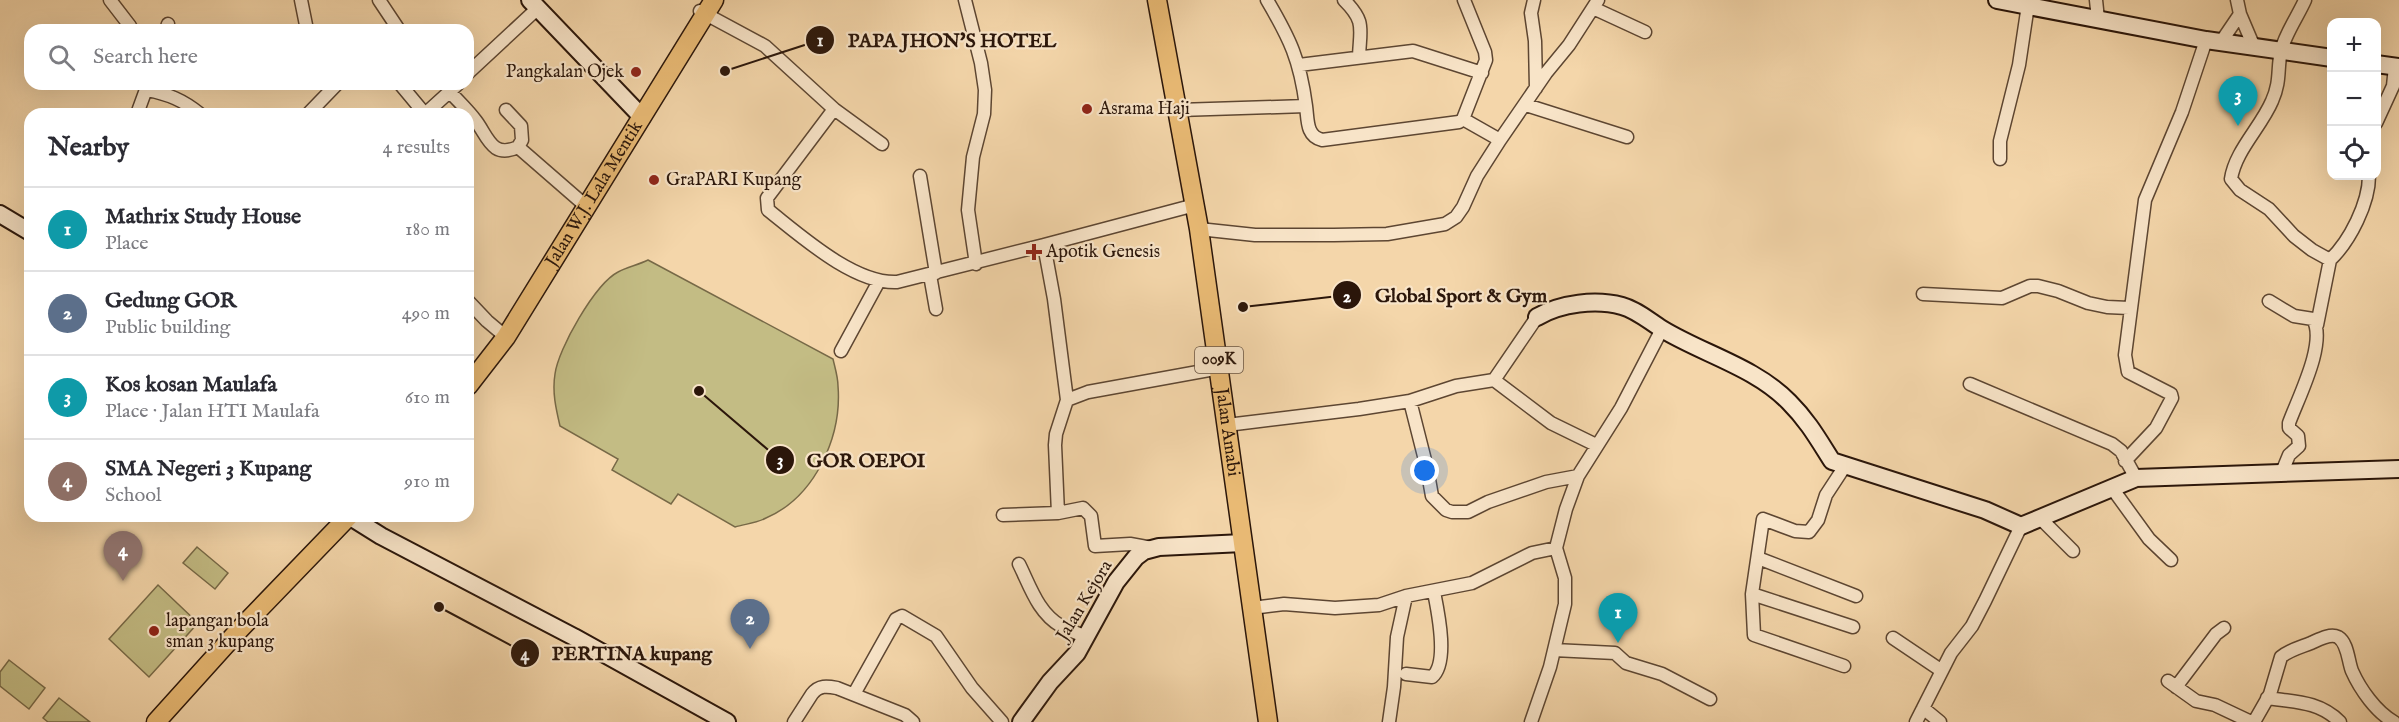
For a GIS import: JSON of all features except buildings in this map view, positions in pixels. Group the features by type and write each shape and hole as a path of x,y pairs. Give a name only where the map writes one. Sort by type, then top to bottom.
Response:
{"main road":[{"name":"Jalan Amabi","path":"1158,0 1199,229 1268,722"},
{"name":"Jalan W.J. Lala Mentik","path":"474,377 706,6"},
{"path":"474,367 503,334"},
{"path":"143,722 231,623 330,522"},
{"path":"156,722 239,630 343,522"}],"street":[{"path":"110,0 128,24"},
{"path":"301,0 306,24"},
{"path":"379,0 395,24"},
{"path":"965,0 981,63 985,90 984,114 973,157 968,210 976,264"},
{"path":"1267,0 1285,30 1299,65 1310,133 1314,138 1322,140 1459,122 1463,119 1486,64 1485,52 1464,0"},
{"path":"1344,0 1358,14 1360,22 1359,57"},
{"path":"1534,0 1532,30 1535,41 1536,88"},
{"path":"1996,0 2213,41 2327,57"},
{"path":"2096,0 2098,19"},
{"path":"2237,0 2240,14 2254,47"},
{"path":"2305,0 2281,50 2280,71 2274,96 2261,125 2236,161 2231,179 2241,190 2269,209 2294,236 2330,260"},
{"path":"474,68 534,4 643,108"},
{"path":"1199,229 1255,235 1334,236 1387,234 1445,224 1456,217 1463,207 1477,176 1500,140 1569,45 1595,4 1645,32"},
{"path":"2000,159 2000,141 2019,65 2028,5"},
{"path":"706,6 765,46 834,110 882,144"},
{"path":"2125,461 2156,428 2172,398 2171,394 2128,372 2124,355 2145,200 2213,41 2240,14"},
{"path":"1299,65 1413,51 1482,73"},
{"path":"2381,65 2397,67 2394,86 2381,113"},
{"path":"139,108 147,90"},
{"path":"157,90 185,101 193,108"},
{"path":"314,108 332,90"},
{"path":"405,90 420,108"},
{"path":"431,108 450,90"},
{"path":"455,90 467,108"},
{"path":"1526,105 1628,137"},
{"path":"1179,110 1306,106"},
{"path":"474,118 492,146 502,151 518,147 522,140 521,126 506,110"},
{"path":"834,110 767,198 766,205 768,210 822,250 867,278 897,282 933,274 1195,205"},
{"path":"1463,119 1500,140"},
{"path":"518,147 583,205"},
{"path":"920,176 936,309"},
{"path":"2282,472 2289,455 2299,446 2298,436 2288,425 2317,344 2317,325 2330,260 2352,230 2366,196 2368,180"},
{"path":"0,214 24,228"},
{"path":"1044,245 1054,299 1067,400 1056,434 1055,445 1058,513"},
{"path":"841,351 879,281"},
{"path":"1923,294 2002,298 2030,286 2038,286 2088,303 2129,308"},
{"path":"2270,301 2294,316 2313,319 2317,325"},
{"path":"1494,380 1538,317 1550,309 1597,302 1624,306 1662,329 1739,368 1788,400 1814,430 1832,461 1986,510 2021,526 2136,478 2399,469"},
{"path":"474,307 503,334"},
{"path":"1531,722 1546,682 1566,594 1565,578 1556,548 1578,476 1621,408 1662,329"},
{"path":"1067,400 1088,392 1220,368"},
{"path":"1227,425 1359,410 1410,401 1456,386 1494,380 1551,423 1596,445"},
{"path":"1970,384 2112,444 2121,451 2136,478"},
{"path":"1410,401 1432,496 1446,510 1468,512 1488,502 1546,482 1578,476"},
{"path":"1844,666 1754,635 1752,594 1763,519 1795,531 1809,532 1818,520 1826,495 1845,466"},
{"path":"2112,488 2148,539 2171,560"},
{"path":"1003,515 1058,513 1080,508 1086,509 1091,516 1095,546 1130,544 1152,548 1243,543"},
{"path":"2041,519 2073,551"},
{"path":"360,522 727,722"},
{"path":"1916,722 1942,671 1985,601 2021,526"},
{"name":"Jalan Kejora","path":"1021,722 1050,682 1077,653 1116,582 1129,565 1144,551 1152,548"},
{"path":"1252,608 1284,604 1335,608 1379,605 1406,596 1472,583 1533,553 1556,548"},
{"path":"1758,558 1856,596"},
{"path":"1019,564 1034,598 1047,615 1060,626 1087,637"},
{"path":"1406,674 1432,677 1437,671 1441,654 1434,592"},
{"path":"1752,594 1853,627"},
{"path":"1389,722 1397,637 1406,596"},
{"path":"854,694 896,619 900,616 906,617 936,636 972,688 1002,722"},
{"path":"2224,628 2172,684 2202,704 2215,705 2253,722 2267,698 2283,655 2334,636 2344,645 2351,670 2363,689 2380,711 2394,722"},
{"path":"1893,638 1942,671"},
{"path":"1554,650 1615,653 1626,663 1662,674 1710,699"},
{"path":"794,722 812,694 826,686 854,694 905,715 914,722"},
{"path":"2267,698 2313,704 2326,709 2340,722"},
{"path":"1380,722 1391,703"},
{"path":"1923,708 1940,722"}],"shaded area":[{"path":"648,260 833,359 837,379 838,405 830,445 822,463 798,496 762,520 735,527 678,494 671,504 612,470 618,459 560,426 554,381 558,363 570,334 589,303 609,279 621,270"},
{"path":"197,547 228,573 215,589 183,563"},
{"name":"lapangan bola sman 3 kupang","path":"158,585 198,623 149,677 109,639"},
{"path":"9,660 45,688 29,709 0,686 0,672"},
{"path":"59,698 90,722 48,722 43,718"}],"place":[{"name":"PAPA JHON'S HOTEL","path":"725,71"},
{"name":"Pangkalan Ojek","path":"636,72"},
{"name":"Asrama Haji","path":"1087,109"},
{"name":"Kos kosan Maulafa","path":"2238,126"},
{"name":"GraPARI Kupang","path":"654,180"},
{"name":"Apotik Genesis","path":"1034,252"},
{"name":"Global Sport & Gym","path":"1243,307"},
{"name":"GOR OEPOI","path":"699,391"},
{"name":"SMA Negeri 3 Kupang","path":"123,581"},
{"name":"PERTINA kupang","path":"439,607"},
{"name":"lapangan bola sman 3 kupang","path":"154,631"},
{"name":"Mathrix Study House","path":"1618,643"},
{"name":"Gedung GOR","path":"750,649"}]}
